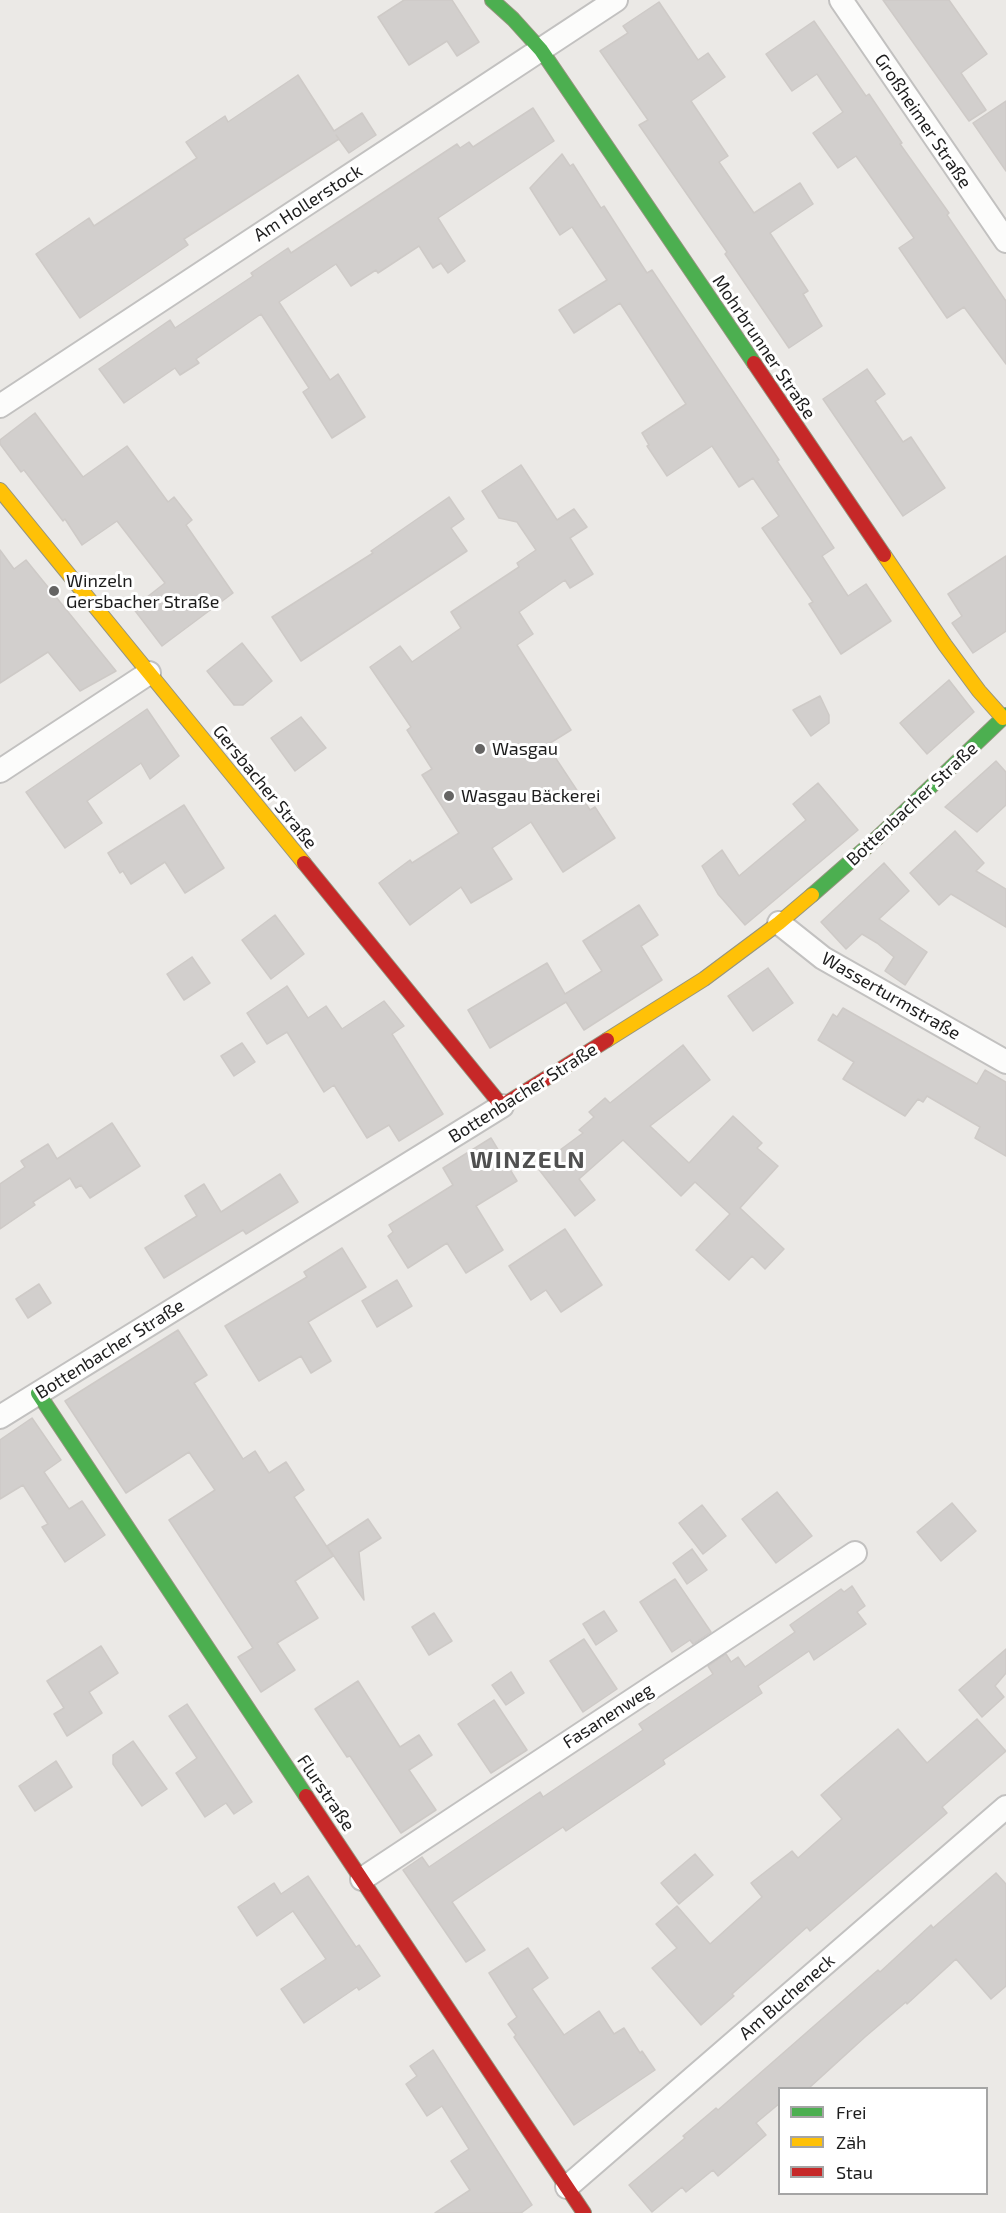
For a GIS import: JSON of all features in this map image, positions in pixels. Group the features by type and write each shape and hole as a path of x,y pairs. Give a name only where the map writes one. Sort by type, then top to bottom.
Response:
{"street":[{"name":"Mohrbrunner Straße","path":"492,0 541,50 945,645 979,691 1004,717"},
{"name":"Am Hollerstock","path":"0,406 616,0"},
{"name":"Großheimer Straße","path":"841,0 1006,241"},
{"name":"Gersbacher Straße","path":"0,490 502,1106"},
{"path":"0,771 149,673"},
{"name":"Bottenbacher Straße","path":"0,1417 704,979 779,923 877,838 1004,717"},
{"name":"Wasserturmstraße","path":"779,923 823,957 1006,1062"},
{"name":"Flurstraße","path":"38,1393 584,2213"},
{"name":"Fasanenweg","path":"362,1879 855,1553"},
{"name":"Am Bucheneck","path":"567,2187 1006,1807"}],"building":[{"path":"404,0 452,0 479,42 457,56 447,41 409,65 378,17"},
{"path":"883,0 949,0 987,54 961,73 986,110 969,121"},
{"path":"659,2 698,60 708,53 725,77 691,101 728,156 719,162 754,213 800,183 813,204 770,233 808,291 803,294 822,326 789,348 725,254 727,252 639,125 648,120 600,51 628,33 623,26"},
{"path":"814,21 866,96 869,94 1006,301 1006,364 964,307 947,318 899,248 914,238 856,156 838,168 813,133 843,112 817,74 792,91 766,54"},
{"path":"298,75 334,131 362,113 376,135 349,153 339,139 184,239 188,245 80,318 36,254 89,218 94,226 197,158 186,142 225,116 228,122"},
{"path":"1006,101 1006,171 973,123"},
{"path":"533,108 554,141 438,218 465,261 448,273 441,263 433,268 419,246 378,273 376,270 351,286 336,264 279,302 330,380 338,374 365,417 332,438 303,392 309,388 261,314 196,359 199,363 180,375 175,368 124,403 99,369 170,320 175,328 253,276 251,273 288,248 291,253 457,144 460,148 469,142 473,147"},
{"path":"562,154 570,166 573,164 601,208 604,206 647,273 652,270 779,460 777,461 834,548 822,556 848,596 866,584 891,621 841,654 809,604 813,602 762,528 779,516 753,478 739,487 712,446 667,476 647,446 649,445 642,433 686,404 620,303 574,333 559,310 607,280 572,227 560,235 530,188"},
{"path":"867,369 885,394 875,401 903,442 911,437 945,488 903,516 823,399"},
{"path":"35,413 83,477 127,446 168,502 174,497 192,520 186,525 233,593 162,646 133,608 165,583 117,521 82,545 65,519 63,521 24,470 21,472 0,444 0,440"},
{"path":"521,465 557,520 574,509 587,527 570,538 593,574 570,588 565,580 519,612 533,634 517,645 571,730 547,745 590,810 595,807 615,838 563,872 531,822 492,848 512,879 471,903 461,887 410,925 379,883 410,860 412,863 459,833 422,775 432,769 407,730 411,727 370,667 400,646 412,662 461,628 451,612 519,567 517,563 536,550 517,522 499,518 482,491"},
{"path":"449,497 464,519 451,528 467,551 301,661 272,617 373,553 371,551"},
{"path":"0,550 14,569 26,560 116,671 80,691 48,652 0,683"},
{"path":"1006,556 1006,631 973,653 952,623 962,616 948,594"},
{"path":"242,643 272,681 243,705 234,705 207,671"},
{"path":"949,680 974,712 927,754 900,723"},
{"path":"820,696 829,715 829,723 811,736 793,710"},
{"path":"147,709 179,756 150,779 141,763 87,801 102,823 65,848 26,792"},
{"path":"301,717 326,748 295,771 271,738"},
{"path":"996,761 1006,772 1006,805 977,832 945,807"},
{"path":"818,783 858,830 745,925 718,894 702,866 722,850 739,876 806,820 793,804"},
{"path":"184,805 224,868 185,893 165,862 131,884 123,871 120,873 108,853"},
{"path":"955,831 984,863 976,871 1006,889 1006,927 951,894 939,905 910,873"},
{"path":"884,863 909,891 879,919 927,952 905,985 885,971 894,957 877,943 862,934 846,949 821,922"},
{"path":"639,905 658,935 641,946 662,980 584,1030 566,1002 490,1048 468,1010 547,963 565,994 602,971 583,941"},
{"path":"275,915 304,954 271,979 242,940"},
{"path":"192,957 210,983 184,1000 167,974"},
{"path":"768,968 793,1003 753,1031 728,996"},
{"path":"287,986 308,1018 326,1006 342,1029 384,1001 404,1026 392,1034 443,1114 399,1141 389,1125 367,1138 334,1085 324,1092 287,1032 267,1044 247,1013"},
{"path":"843,1008 977,1084 985,1070 1006,1082 1006,1156 975,1138 980,1127 927,1096 923,1102 918,1099 905,1116 843,1079 854,1062 818,1040 833,1014 837,1017"},
{"path":"242,1043 255,1062 234,1076 221,1056"},
{"path":"683,1045 710,1080 650,1126 689,1163 733,1116 762,1143 757,1148 778,1166 740,1208 784,1249 765,1269 752,1256 729,1280 696,1250 730,1214 695,1182 681,1196 623,1140 579,1179 595,1200 575,1216 537,1167 583,1133 579,1130 594,1117 589,1112 605,1098 610,1103"},
{"path":"112,1123 140,1166 90,1198 81,1185 76,1188 70,1178 33,1202 35,1205 0,1229 0,1184 25,1167 21,1161 48,1144 57,1159"},
{"path":"491,1138 517,1181 476,1206 503,1250 466,1273 447,1243 408,1268 388,1236 393,1232 389,1225 453,1185 443,1168"},
{"path":"280,1174 298,1202 246,1234 243,1230 164,1278 145,1248 197,1216 185,1196 204,1184 221,1212"},
{"path":"565,1229 602,1285 561,1312 546,1290 531,1300 509,1266"},
{"path":"342,1248 366,1287 308,1322 331,1361 311,1373 301,1356 259,1381 225,1326 307,1277 304,1272"},
{"path":"397,1280 412,1306 377,1327 362,1301"},
{"path":"39,1284 51,1303 28,1318 16,1299"},
{"path":"178,1330 207,1375 194,1383 243,1459 255,1451 269,1473 286,1462 304,1490 294,1497 333,1556 295,1581 318,1618 277,1643 295,1670 261,1692 238,1657 253,1648 169,1520 215,1490 189,1452 126,1493 65,1401"},
{"path":"32,1418 61,1460 44,1472 69,1509 82,1501 105,1535 65,1562 42,1527 48,1524 23,1485 0,1499 0,1440"},
{"path":"777,1492 812,1536 776,1563 742,1519"},
{"path":"952,1503 976,1531 941,1561 917,1532"},
{"path":"702,1505 726,1536 703,1554 679,1523"},
{"path":"368,1519 381,1538 359,1552 364,1600 327,1546"},
{"path":"692,1549 707,1570 687,1584 673,1563"},
{"path":"675,1579 711,1632 693,1644 690,1640 672,1652 640,1602"},
{"path":"852,1586 865,1606 857,1612 866,1624 814,1660 809,1651 758,1686 762,1693 663,1760 665,1764 566,1831 563,1827 452,1902 485,1950 466,1962 403,1870 422,1857 429,1867 540,1792 543,1797 643,1730 639,1724 713,1674 708,1666 726,1654 731,1662 738,1657 745,1667 795,1632 790,1625 841,1589 844,1592"},
{"path":"604,1611 617,1631 596,1645 583,1624"},
{"path":"434,1613 452,1641 429,1655 412,1627"},
{"path":"584,1639 617,1689 583,1712 550,1661"},
{"path":"101,1646 118,1673 89,1692 102,1713 67,1736 54,1714 64,1708 47,1681"},
{"path":"1006,1649 1006,1673 995,1686 1004,1697 982,1717 959,1690"},
{"path":"511,1672 524,1693 506,1705 492,1685"},
{"path":"358,1681 400,1747 419,1735 432,1755 409,1770 436,1810 401,1833 350,1756 347,1757 315,1709"},
{"path":"494,1700 527,1750 491,1773 458,1724"},
{"path":"187,1704 252,1802 234,1814 226,1803 205,1817 176,1773 197,1758 169,1716"},
{"path":"977,1719 1006,1751 942,1807 947,1813 810,1931 807,1927 701,2025 652,1968 677,1948 656,1924 677,1906 710,1944 762,1897 751,1883 792,1851 798,1858 842,1819 821,1795 898,1729 927,1763"},
{"path":"133,1741 167,1789 142,1806 113,1764 113,1755"},
{"path":"56,1761 72,1787 35,1811 19,1786"},
{"path":"695,1854 713,1875 679,1904 661,1883"},
{"path":"996,1873 1006,1884 1006,1986 991,1999 956,1959 810,2087 778,2087 778,2105 756,2123 766,2135 718,2176 713,2170 686,2192 682,2187 652,2212 629,2185 878,1970 880,1972 931,1925 933,1928"},
{"path":"308,1876 356,1947 359,1945 380,1976 359,1990 357,1987 304,2023 281,1989 326,1959 293,1911 257,1936 238,1907 274,1883 281,1894"},
{"path":"528,1948 548,1978 532,1989 564,2035 599,2011 614,2034 624,2028 640,2053 642,2051 655,2070 574,2125 514,2037 516,2035 508,2024 517,2017 489,1973"},
{"path":"433,2050 532,2205 521,2213 435,2213 470,2190 451,2161 469,2149 442,2106 427,2116 406,2084 417,2076 410,2066"}],"traffic: fast":[{"path":"492,0 541,50 754,363"},
{"path":"812,895 877,838 1006,715"},
{"path":"38,1393 306,1796"}],"traffic: slow":[{"path":"0,490 304,863"},
{"path":"884,555 945,645 979,691 1003,718"},
{"path":"607,1040 704,979 779,923 812,895"}],"traffic: jam":[{"path":"754,363 884,555"},
{"path":"304,863 502,1106 607,1040"},
{"path":"306,1796 584,2213"}],"place":[{"name":"Winzeln Gersbacher Straße","path":"54,591"},
{"name":"Wasgau","path":"480,749"},
{"name":"Wasgau Bäckerei","path":"449,796"}],"district":[{"name":"WINZELN","path":"528,1160"}]}
